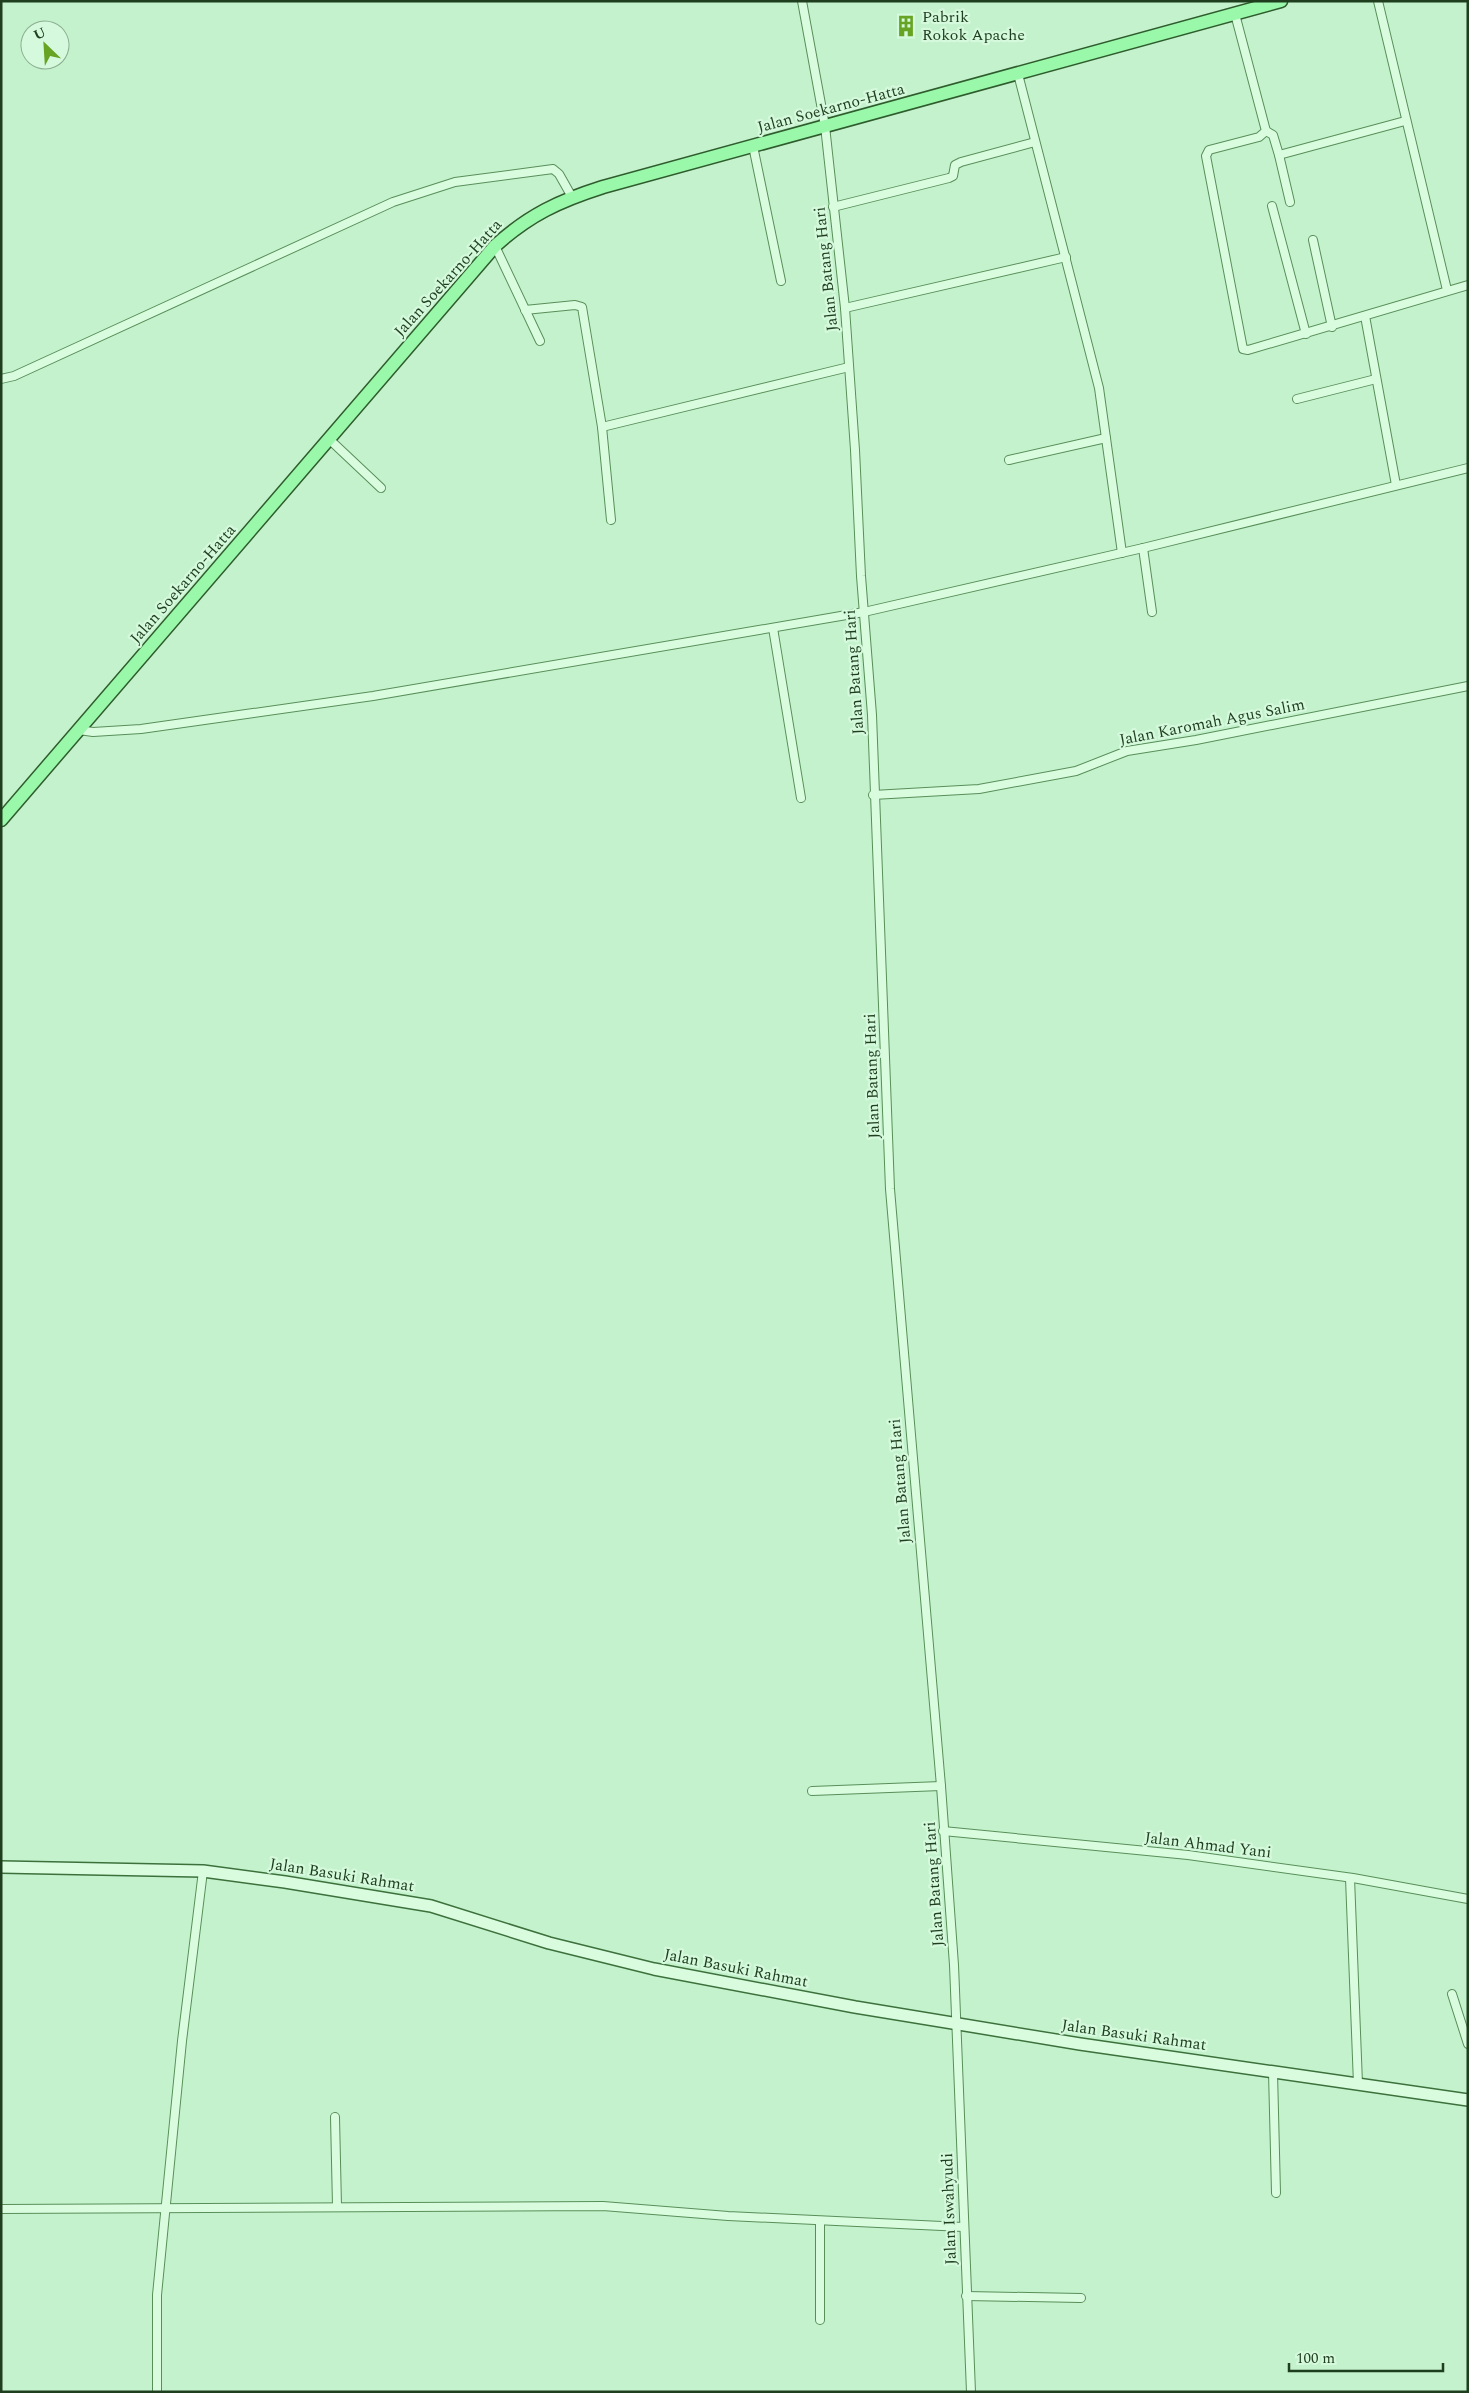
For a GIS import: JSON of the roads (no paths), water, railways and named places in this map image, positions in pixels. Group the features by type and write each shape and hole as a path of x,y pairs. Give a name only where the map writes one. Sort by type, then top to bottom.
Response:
{"main road":[{"name":"Jalan Soekarno-Hatta","path":"1,820 495,246 518,225 546,208 572,197 1281,1"},
{"name":"Jalan Basuki Rahmat","path":"1,1867 203,1871 275,1880 412,1902 455,1913 549,1943 654,1969 955,2025 1468,2100"}],"street":[{"name":"Jalan Batang Hari","path":"802,1 824,126 845,308 872,715 873,795 890,1198 941,1786 954,1965 955,2025"},
{"path":"1378,1 1405,121 1447,290"},
{"path":"1235,14 1266,131 1273,135 1290,202"},
{"path":"1018,74 1099,388 1122,553"},
{"path":"1279,155 1405,121"},
{"path":"1266,131 1259,137 1209,150 1206,154 1243,348 1248,350 1332,327 1447,290 1468,286"},
{"path":"834,207 949,178 954,175 955,165 961,162 1035,142"},
{"path":"753,146 780,281"},
{"path":"1,378 14,376 393,202 455,182 552,169 559,174 572,197"},
{"path":"1272,206 1306,334"},
{"path":"1313,240 1332,327"},
{"path":"495,246 540,341"},
{"path":"845,308 1066,257"},
{"path":"525,310 575,305 582,307 602,427 611,520"},
{"path":"1365,316 1396,485"},
{"path":"602,427 849,367"},
{"path":"1297,399 1376,379"},
{"path":"1009,460 1106,438"},
{"path":"329,439 381,488"},
{"path":"79,730 92,732 141,729 354,698 864,612 1143,548 1468,468"},
{"path":"1143,548 1152,612"},
{"path":"773,628 801,798"},
{"name":"Jalan Karomah Agus Salim","path":"873,795 979,789 1076,771 1127,751 1196,740 1468,686"},
{"path":"812,1791 941,1786"},
{"name":"Jalan Ahmad Yani","path":"944,1831 1188,1855 1350,1878 1468,1900"},
{"path":"157,2392 157,2295 182,2041 203,1871"},
{"path":"1350,1878 1358,2084"},
{"path":"1452,1994 1468,2044"},
{"name":"Jalan Iswahyudi","path":"955,2025 971,2392"},
{"path":"1273,2072 1276,2193"},
{"path":"335,2117 337,2206"},
{"path":"1,2209 603,2206 820,2221 963,2227"},
{"path":"820,2221 820,2320"},
{"path":"966,2296 1081,2298"}],"place":[{"name":"Pabrik Rokok Apache","path":"906,26"}]}
